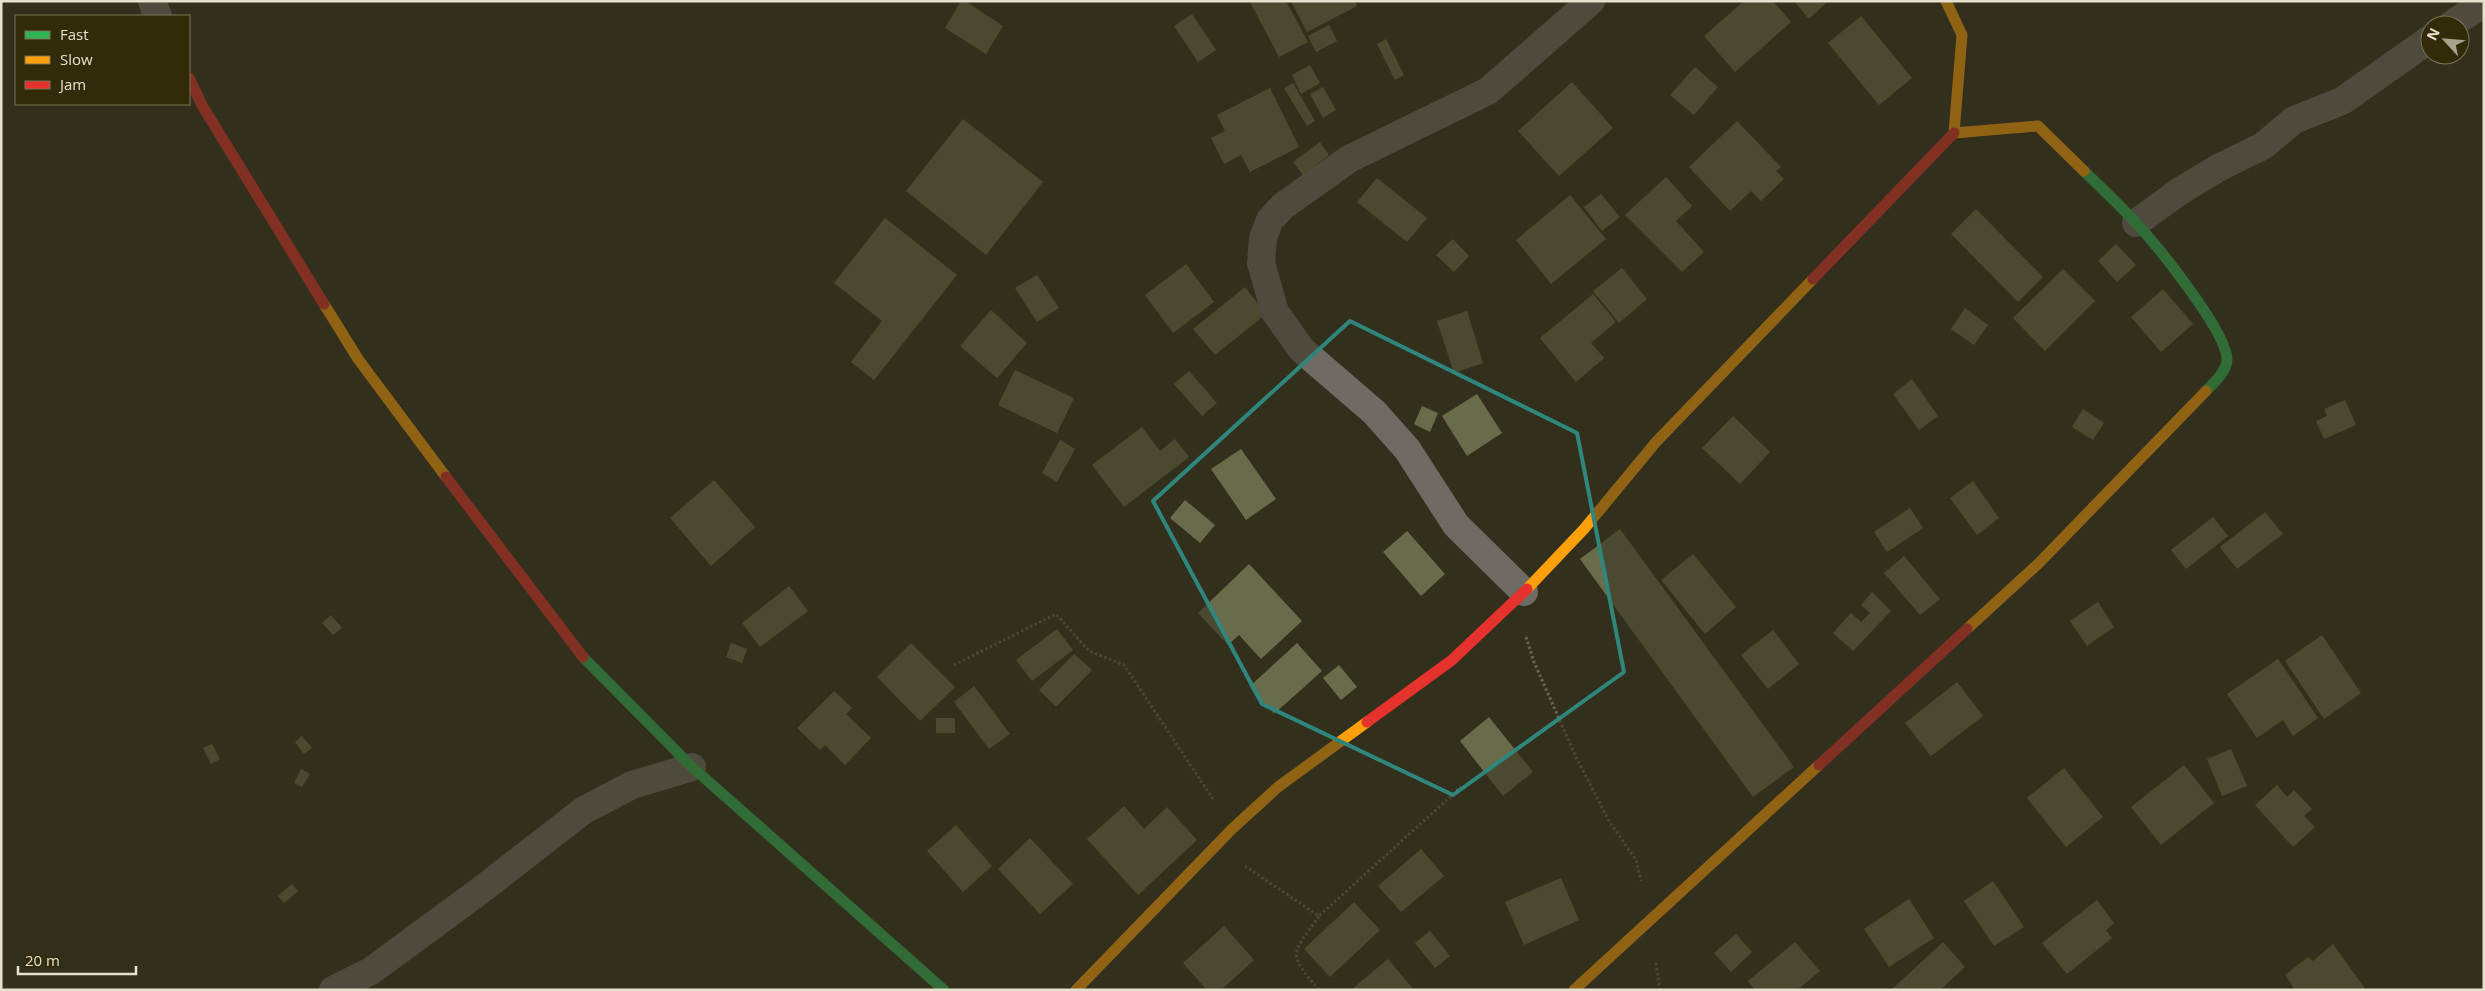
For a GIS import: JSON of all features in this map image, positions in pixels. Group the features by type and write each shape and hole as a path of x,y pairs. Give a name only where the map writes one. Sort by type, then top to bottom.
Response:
{"street":[{"path":"152,1 158,15"},
{"path":"1519,597 1456,525 1407,449 1374,412 1302,350 1275,312 1261,263 1263,238 1270,220 1283,206 1349,159 1488,91 1592,1"},
{"path":"1076,990 1232,829 1278,788 1452,660 1519,597 1584,529 1656,442 1954,133 1962,35 1946,1"},
{"path":"2466,15 2484,3"},
{"path":"2136,224 2180,191 2220,167 2263,146 2294,120 2342,102 2420,46"},
{"path":"190,80 208,115 358,359 576,650 692,767 944,990"},
{"path":"1574,990 2038,564 2220,376 2227,362 2226,349 2212,320 2136,224 2038,126 1954,133"},
{"path":"333,990 371,971 481,890 584,810 632,785 692,767"}],"path":[{"path":"1519,597 1534,662 1576,757 1609,821 1636,860 1650,919"},
{"path":"954,665 1056,614 1089,651 1124,665 1232,829"},
{"path":"1319,990 1296,963 1295,952 1319,916 1461,787"},
{"path":"1215,847 1319,916"}],"highlighted area":[{"path":"1350,321 1577,433 1624,672 1453,795 1262,704 1153,501"}],"building":[{"path":"961,1 965,1 1003,26 986,54 945,28"},
{"path":"1286,1 1308,42 1279,57 1250,2"},
{"path":"1291,1 1355,1 1357,6 1307,32"},
{"path":"1744,1 1773,1 1791,22 1735,72 1704,36"},
{"path":"1794,1 1828,1 1809,19"},
{"path":"1192,14 1216,50 1198,62 1174,26"},
{"path":"1861,16 1912,78 1879,105 1828,43"},
{"path":"1329,25 1337,41 1316,52 1308,36"},
{"path":"1386,39 1404,75 1395,80 1377,44"},
{"path":"1310,65 1320,83 1301,94 1292,75"},
{"path":"1695,67 1718,87 1694,115 1670,95"},
{"path":"1572,82 1613,128 1559,176 1518,131"},
{"path":"1293,83 1315,121 1307,126 1284,88"},
{"path":"1323,87 1336,110 1323,118 1310,94"},
{"path":"1270,88 1299,147 1250,172 1241,155 1224,164 1211,138 1225,131 1217,115"},
{"path":"963,119 1043,182 986,255 906,191"},
{"path":"1737,121 1781,167 1776,171 1784,179 1761,201 1751,191 1730,211 1689,167"},
{"path":"1320,142 1329,155 1303,175 1293,162"},
{"path":"1666,177 1692,206 1676,221 1704,252 1682,272 1625,215"},
{"path":"1377,178 1427,218 1407,242 1357,202"},
{"path":"1601,194 1620,217 1602,231 1584,207"},
{"path":"1570,195 1606,239 1551,284 1516,240"},
{"path":"1976,209 2043,277 2018,302 1951,234"},
{"path":"885,218 957,275 874,380 851,362 882,321 834,283"},
{"path":"1453,239 1469,256 1454,272 1436,255"},
{"path":"2116,244 2136,265 2117,282 2098,261"},
{"path":"1186,264 1214,302 1173,333 1145,295"},
{"path":"1622,268 1647,299 1619,323 1593,291"},
{"path":"2063,269 2095,301 2045,351 2013,318"},
{"path":"1037,275 1059,308 1037,322 1015,288"},
{"path":"1245,287 1266,314 1215,355 1193,329"},
{"path":"2163,289 2193,324 2161,352 2131,317"},
{"path":"1593,294 1616,322 1591,343 1604,358 1576,382 1540,338"},
{"path":"1965,308 1988,325 1974,345 1951,329"},
{"path":"991,310 1027,343 997,378 960,346"},
{"path":"1467,311 1483,363 1454,373 1437,321"},
{"path":"1015,370 1074,398 1057,433 998,405"},
{"path":"1189,371 1217,403 1202,416 1174,384"},
{"path":"1912,379 1938,416 1919,430 1893,394"},
{"path":"1477,394 1502,433 1467,456 1442,416"},
{"path":"2345,400 2356,425 2324,439 2316,421 2327,416 2324,409"},
{"path":"1422,406 1438,413 1430,432 1414,424"},
{"path":"2083,409 2104,423 2093,440 2072,427"},
{"path":"1733,416 1770,452 1740,484 1702,448"},
{"path":"1142,427 1160,451 1175,439 1189,457 1124,507 1092,465"},
{"path":"1060,440 1075,449 1057,482 1042,473"},
{"path":"1241,449 1276,499 1246,520 1211,469"},
{"path":"714,480 755,527 711,566 670,518"},
{"path":"1973,481 1999,518 1977,535 1950,498"},
{"path":"1185,500 1215,525 1200,543 1170,518"},
{"path":"1910,508 1923,528 1887,552 1874,532"},
{"path":"2265,512 2283,534 2237,569 2220,547"},
{"path":"2213,517 2228,536 2186,569 2171,550"},
{"path":"1620,529 1794,767 1753,797 1580,559"},
{"path":"1407,531 1445,574 1421,596 1383,552"},
{"path":"1693,554 1736,607 1705,634 1661,580"},
{"path":"1904,556 1940,599 1920,615 1884,573"},
{"path":"1249,564 1302,621 1261,659 1239,635 1228,645 1198,613"},
{"path":"789,586 808,611 760,647 742,623"},
{"path":"1872,592 1891,611 1853,651 1833,633 1851,613 1861,622 1870,613 1861,605"},
{"path":"2098,602 2114,627 2087,646 2070,621"},
{"path":"331,615 342,628 333,635 322,623"},
{"path":"1057,629 1073,650 1032,681 1016,660"},
{"path":"1773,630 1799,664 1768,689 1741,655"},
{"path":"2322,635 2361,693 2324,719 2285,661"},
{"path":"731,643 747,649 742,663 726,657"},
{"path":"911,643 955,687 920,721 877,677"},
{"path":"1297,643 1322,671 1274,714 1249,687"},
{"path":"1074,654 1092,670 1056,707 1039,690"},
{"path":"2278,659 2318,718 2293,736 2283,720 2257,738 2227,694"},
{"path":"1339,665 1357,687 1341,700 1323,678"},
{"path":"1957,682 1983,716 1931,756 1905,723"},
{"path":"974,686 1010,734 989,749 954,702"},
{"path":"834,691 852,708 846,714 871,738 845,765 825,745 820,750 797,728"},
{"path":"1489,717 1533,772 1503,796 1460,741"},
{"path":"936,718 955,718 955,733 936,733"},
{"path":"302,736 312,748 304,754 295,742"},
{"path":"212,744 220,759 211,764 203,748"},
{"path":"2231,749 2247,786 2222,796 2207,759"},
{"path":"2184,765 2214,803 2161,845 2131,807"},
{"path":"2064,768 2103,817 2066,847 2027,798"},
{"path":"301,769 310,774 302,787 294,783"},
{"path":"2277,785 2287,797 2294,790 2312,809 2304,816 2315,827 2293,847 2255,805"},
{"path":"1124,806 1144,829 1167,807 1197,840 1138,895 1087,839"},
{"path":"956,825 992,866 963,892 927,851"},
{"path":"1030,838 1073,884 1040,914 998,869"},
{"path":"1421,849 1444,876 1401,912 1378,886"},
{"path":"1561,878 1579,920 1524,945 1505,902"},
{"path":"1993,881 2024,927 1994,946 1964,901"},
{"path":"292,884 298,891 284,903 278,896"},
{"path":"1909,899 1934,938 1889,967 1864,929"},
{"path":"2097,900 2114,923 2106,930 2112,938 2067,974 2042,943"},
{"path":"1354,902 1380,930 1330,977 1304,949"},
{"path":"1224,926 1254,960 1221,990 1207,990 1183,963"},
{"path":"1430,931 1450,956 1435,968 1415,943"},
{"path":"1736,934 1752,952 1731,972 1714,953"},
{"path":"1795,942 1820,971 1797,990 1755,990 1748,981"},
{"path":"1943,942 1965,967 1940,990 1891,990"},
{"path":"2333,944 2366,990 2295,990 2285,975 2308,957 2313,961"},
{"path":"1388,959 1414,990 1351,990"}],"traffic: fast":[{"path":"2084,171 2145,233 2189,289 2216,330 2224,347 2227,360 2222,373 2206,391"},
{"path":"583,657 692,767 944,990"}],"traffic: slow":[{"path":"1946,1 1962,35 1954,133 2038,126 2084,171"},
{"path":"1527,589 1584,529 1656,442 1813,279"},
{"path":"324,304 358,359 446,477"},
{"path":"1967,629 2038,564 2206,391"},
{"path":"1076,990 1232,829 1278,787 1367,722"},
{"path":"1574,990 1819,765"}],"traffic: jam":[{"path":"190,80 203,107 324,304"},
{"path":"1813,279 1954,133"},
{"path":"446,477 583,657"},
{"path":"1367,722 1452,660 1527,589"},
{"path":"1819,765 1967,629"}]}
